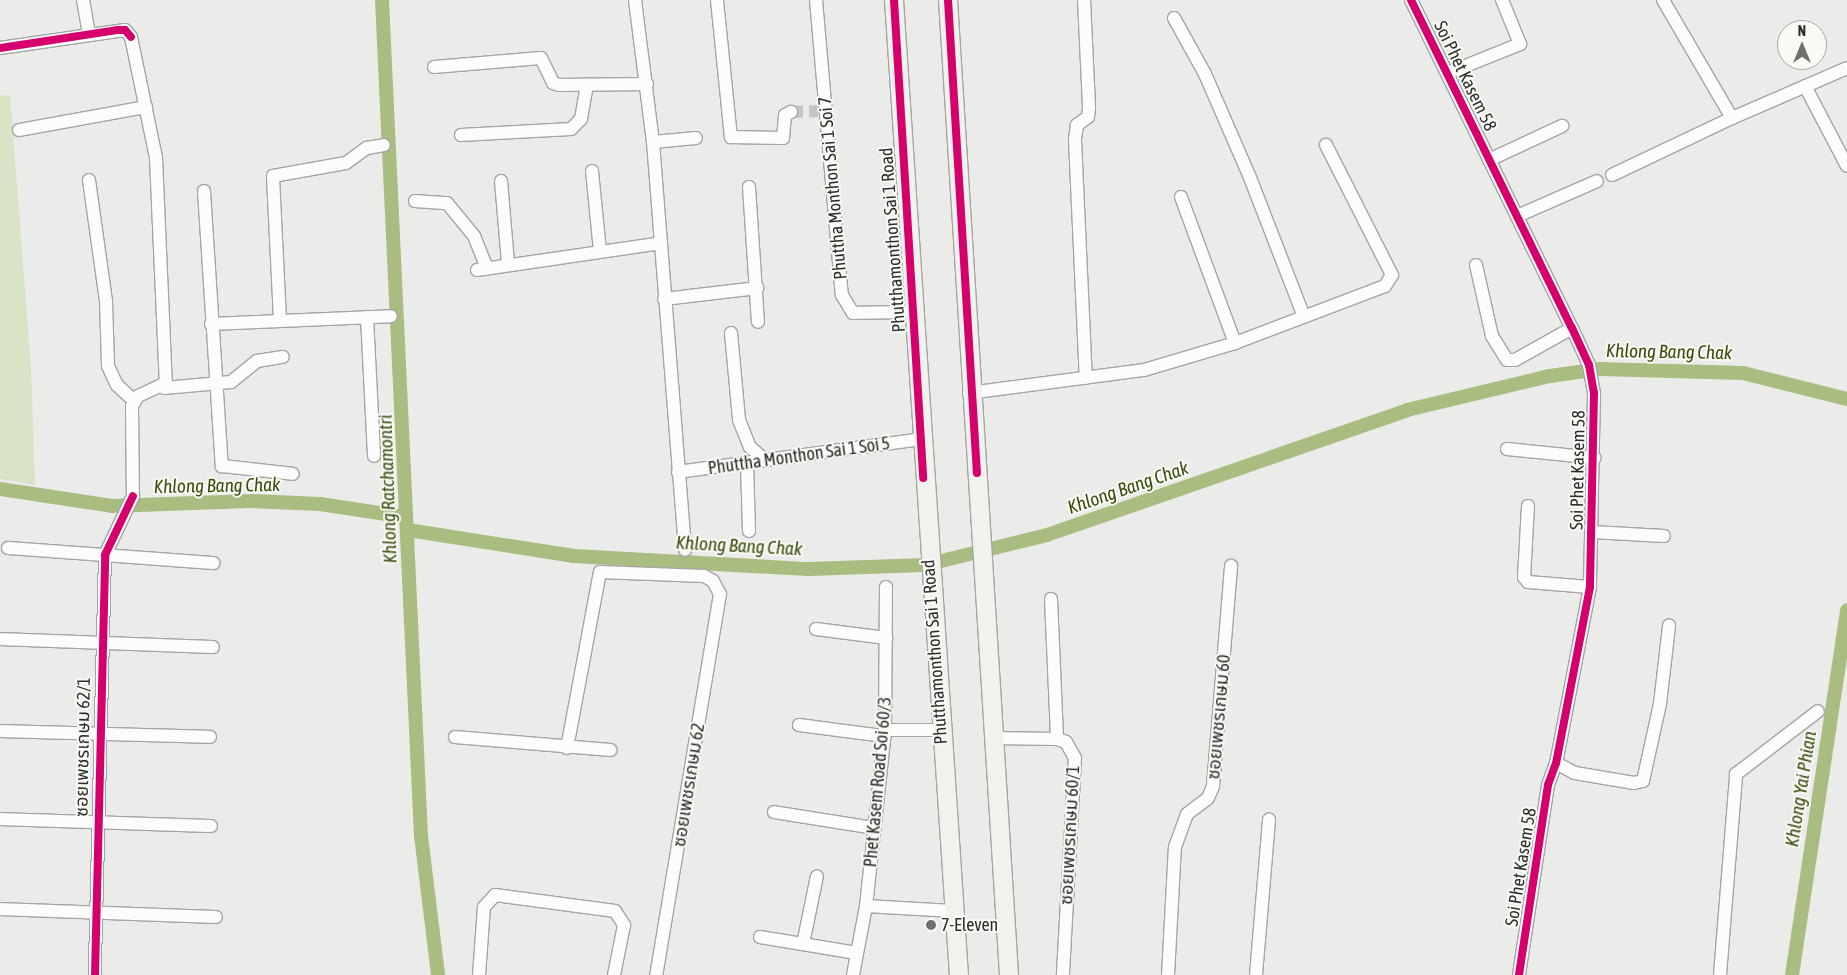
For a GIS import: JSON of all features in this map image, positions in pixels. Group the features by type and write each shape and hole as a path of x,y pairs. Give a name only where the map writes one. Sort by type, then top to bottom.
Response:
{"main road":[{"name":"Phutthamonthon Sai 1 Road","path":"894,0 933,626 958,975"},
{"path":"948,0 969,393 977,473 1008,975"}],"street":[{"path":"83,0 89,34"},
{"path":"635,0 653,142 685,550"},
{"path":"717,0 731,137 783,138 785,115 791,112"},
{"name":"Phuttha Monthon Sai 1 Soi 7","path":"816,0 822,111 846,307 853,313 913,312"},
{"path":"1084,0 1089,108 1088,117 1077,125 1075,140 1086,378"},
{"name":"Soi Phet Kasem 58","path":"1411,0 1590,365 1594,394 1595,458 1590,588 1556,763 1548,785 1519,975"},
{"path":"1448,73 1520,44 1502,0"},
{"path":"1663,0 1732,118"},
{"path":"1174,18 1242,158 1304,317"},
{"path":"0,48 125,30 131,38 156,158 164,388"},
{"path":"434,67 541,58 553,82 587,85 647,84"},
{"path":"1612,175 1732,118 1847,68"},
{"path":"460,135 571,129 581,119 587,85"},
{"path":"1805,86 1847,166"},
{"path":"19,130 146,107"},
{"path":"1489,160 1562,126"},
{"path":"653,142 696,138"},
{"path":"280,320 273,176 346,163 366,148 384,145"},
{"path":"969,393 1144,370 1235,343 1385,286 1392,275 1326,145"},
{"path":"592,171 600,250"},
{"path":"89,180 106,301 108,366 117,385 134,401 164,388 231,382 257,361 283,358"},
{"path":"501,181 508,263"},
{"path":"1517,216 1597,181"},
{"path":"749,187 758,322"},
{"path":"204,191 211,324 222,466 293,474"},
{"path":"1181,197 1235,343"},
{"path":"415,200 447,203 474,236 482,269 508,263 661,243"},
{"path":"1476,265 1492,336 1507,360 1515,360 1572,328"},
{"path":"664,299 757,288"},
{"path":"211,324 391,316"},
{"path":"367,317 374,456"},
{"path":"731,333 739,420 750,447 766,460"},
{"name":"ซอยเพชรเกษม 62/1","path":"95,975 98,733 105,555 133,496 134,401"},
{"name":"Phuttha Monthon Sai 1 Soi 5","path":"678,472 921,439"},
{"path":"1507,449 1595,458"},
{"path":"747,463 749,531"},
{"path":"1528,506 1524,578 1528,582 1590,588"},
{"path":"1592,532 1664,536"},
{"path":"8,548 213,563"},
{"name":"ซอยเพชรเกษม 60","path":"1168,975 1175,847 1187,814 1208,798 1213,786 1231,566"},
{"name":"ซอยเพชรเกษม 62","path":"567,748 600,572 704,576 713,581 720,594 656,975"},
{"name":"Phet Kasem Road Soi 60/3","path":"853,975 866,906 885,733 886,588"},
{"path":"1051,599 1057,739"},
{"path":"1556,763 1575,773 1644,781 1660,704 1670,626"},
{"path":"816,629 886,638"},
{"path":"2,639 213,647"},
{"path":"1720,975 1736,774 1818,711"},
{"path":"799,725 885,733 941,730"},
{"path":"1,731 210,737"},
{"path":"455,737 567,748 610,750"},
{"name":"ซอยเพชรเกษม 60/1","path":"992,738 1057,739 1066,742 1075,758 1063,975"},
{"path":"774,812 874,828"},
{"path":"0,819 211,826"},
{"path":"1256,975 1269,820"},
{"path":"803,944 817,876"},
{"path":"480,975 484,907 495,895 615,911 624,926 614,975"},
{"path":"866,906 953,911"},
{"path":"0,909 216,917"},
{"path":"760,937 857,952"}],"green space":[{"path":"10,95 31,367 35,485 0,479 0,96"}],"waterway":[{"name":"Khlong Ratchamontri","path":"382,0 421,836 438,975"},
{"name":"Khlong Bang Chak","path":"408,530 574,556 809,569 925,565 1047,535 1407,410 1550,376 1599,369 1743,373 1847,399"},
{"name":"Khlong Bang Chak","path":"0,489 112,506 251,501 320,504 406,517"},
{"name":"Khlong Yai Phian","path":"1792,975 1847,610"}],"tunnel":[{"path":"791,112 818,111"}],"cycle path":[{"path":"894,0 923,478"},
{"path":"948,0 977,473"},
{"path":"1411,0 1572,328 1589,365 1594,393 1590,587 1556,763 1548,785 1519,975"},
{"path":"0,48 117,30 125,30 131,37"},
{"path":"95,975 105,555 133,496"}],"place":[{"name":"7-Eleven","path":"931,925"}]}
